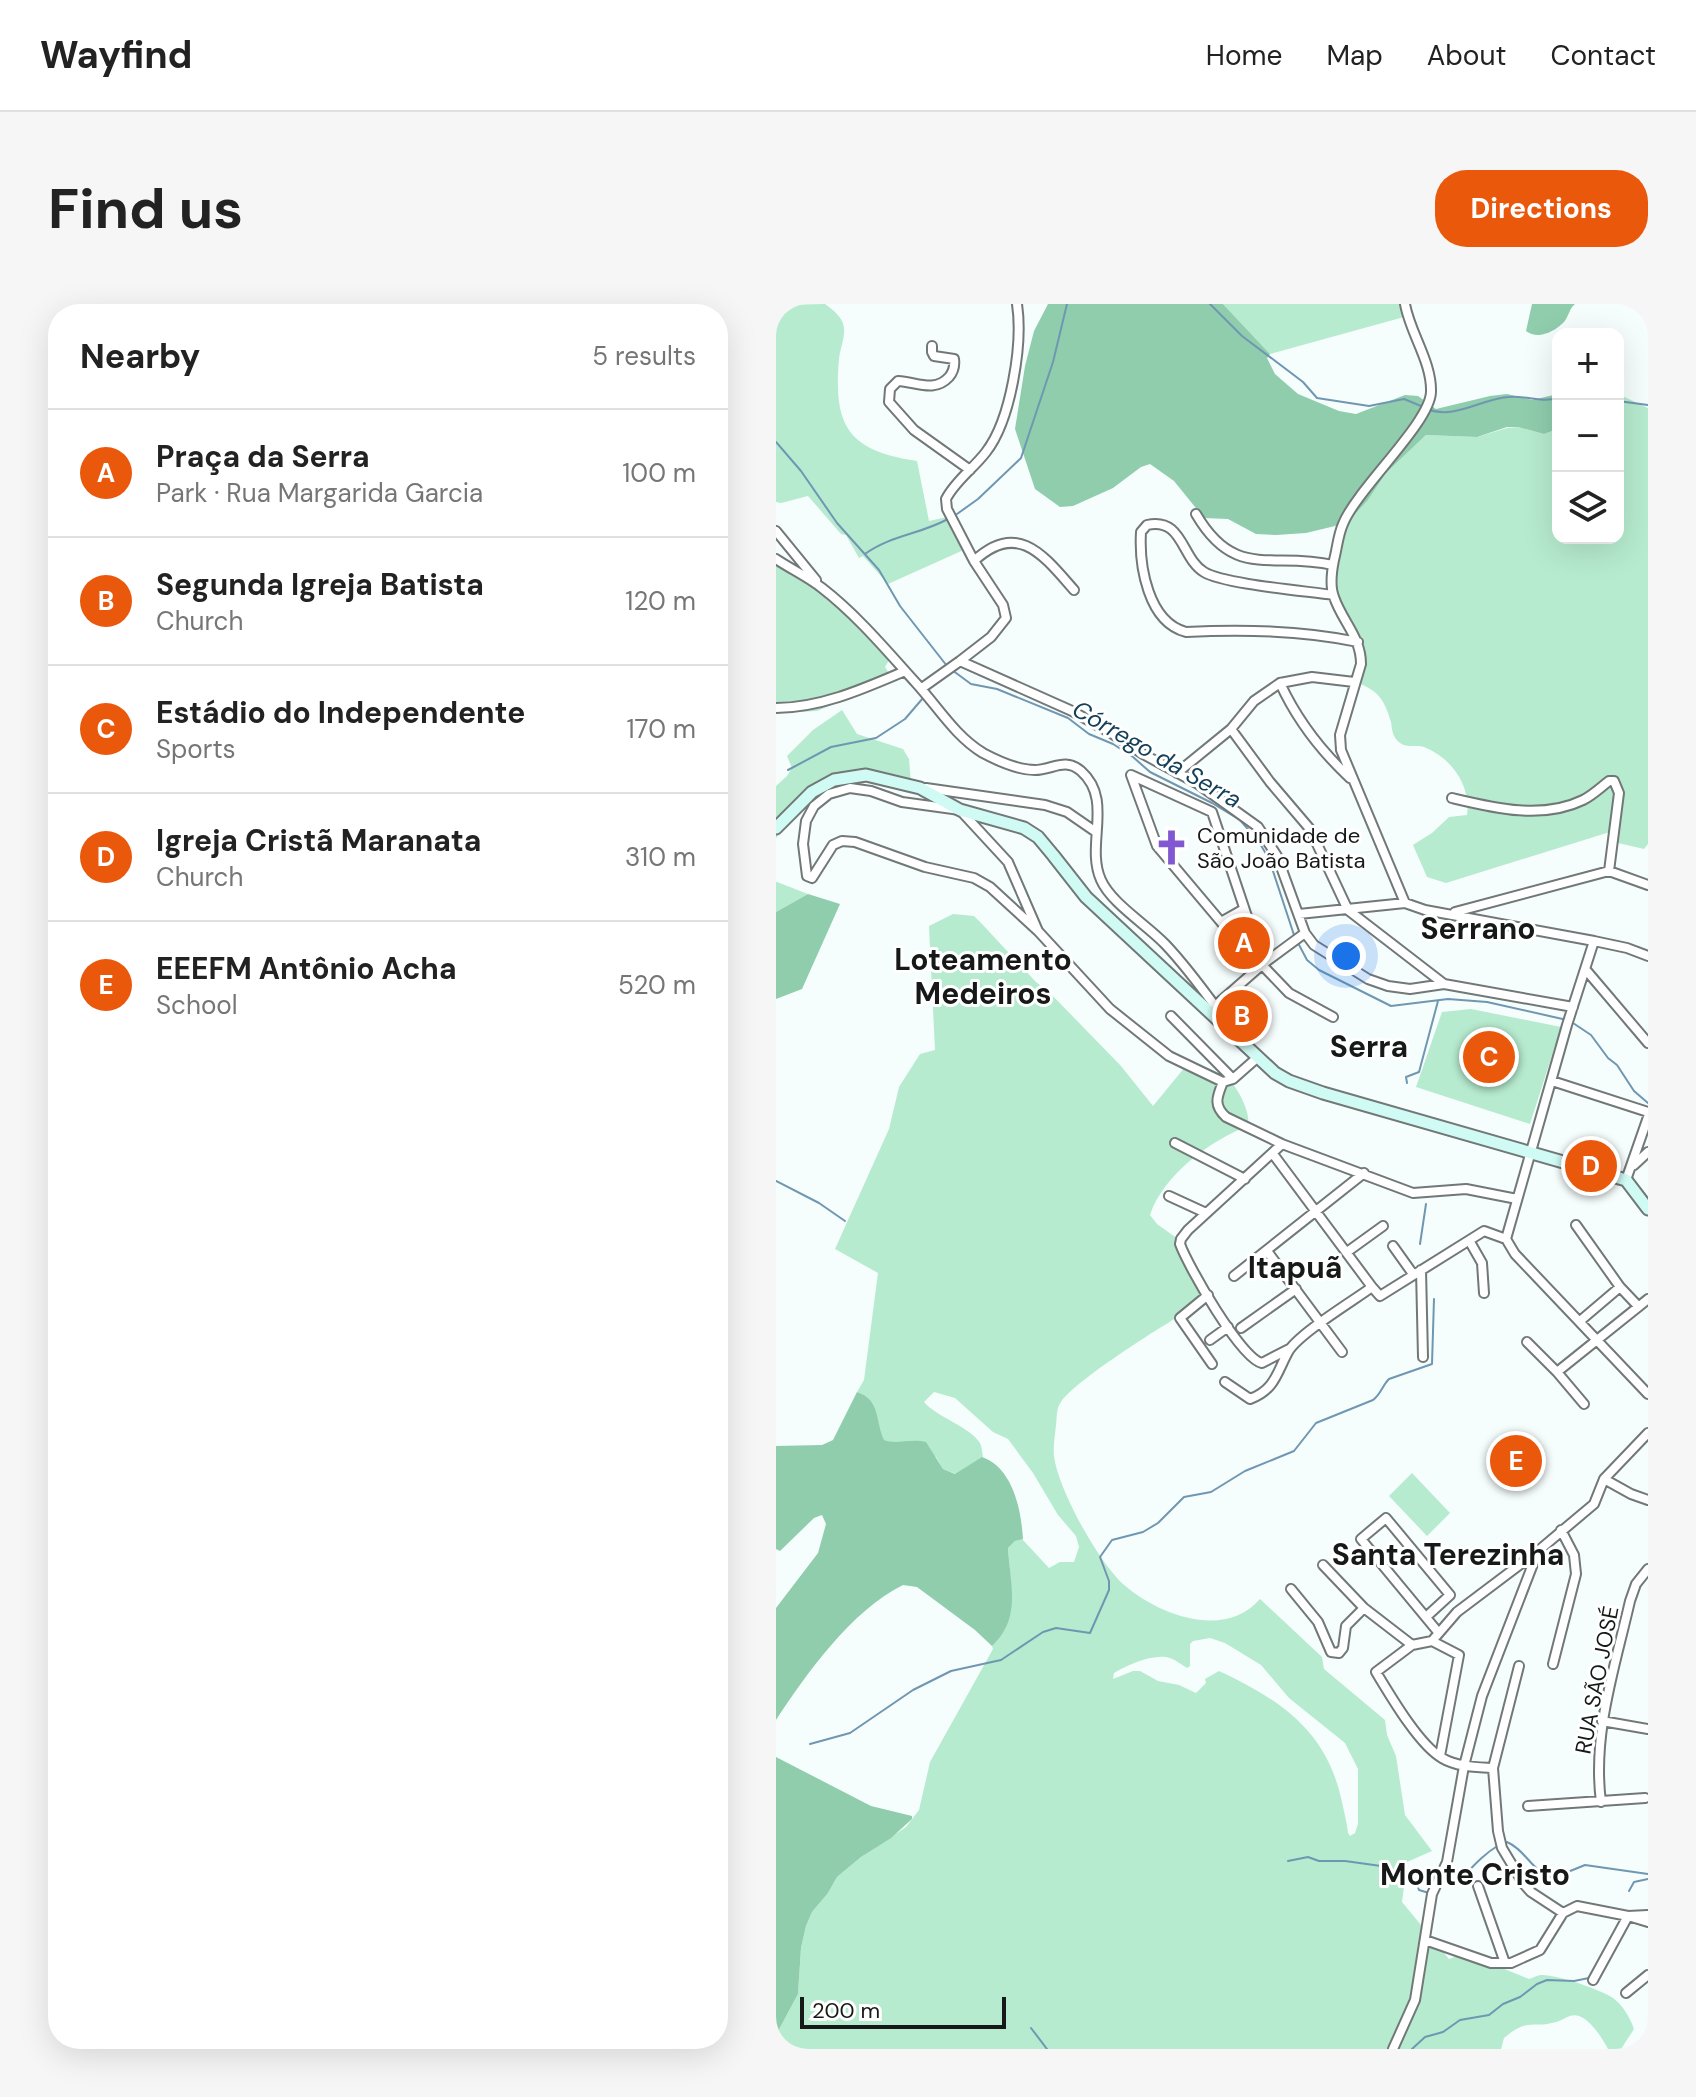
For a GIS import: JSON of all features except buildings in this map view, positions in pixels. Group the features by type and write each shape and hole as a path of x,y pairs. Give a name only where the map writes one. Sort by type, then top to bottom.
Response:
{"main road":[{"path":"776,828 812,792 848,776 866,775 920,788 960,810 1024,828 1038,837 1086,897 1215,1011 1275,1073 1304,1086 1626,1180 1648,1209"}],"street":[{"path":"922,688 991,637 1006,618 1003,605 974,561 946,504 948,494 985,455 1000,431 1018,353 1017,304"},
{"path":"1405,304 1407,318 1427,369 1431,395 1423,415 1351,509 1343,524 1333,565 1333,595 1358,642 1361,664 1340,735 1341,750 1405,903"},
{"path":"932,346 934,356 954,359 952,373 944,381 931,386 898,381 890,389 889,402 914,430 970,470"},
{"path":"1196,514 1214,542 1228,551 1270,562 1309,561 1333,565"},
{"path":"1333,595 1214,577 1194,564 1179,535 1167,526 1147,525 1141,532 1153,605 1164,621 1175,629 1186,632 1283,631 1321,634 1358,642"},
{"path":"776,531 821,587 922,688 957,732 985,753 1012,765 1031,770 1065,763 1081,771 1093,787 1097,799 1095,857 1106,891 1167,947 1215,1011 1263,964 1305,933"},
{"path":"974,561 986,549 1018,542 1046,559 1074,590"},
{"path":"776,559 821,587"},
{"path":"954,666 1072,711 1198,784 1258,827 1277,856 1305,933 1314,945 1368,979 1410,989 1444,984 1573,1007"},
{"path":"776,708 794,708 856,691 905,671"},
{"path":"1177,773 1231,729 1245,709 1280,683 1312,677 1354,682"},
{"path":"1280,683 1291,708 1307,730 1351,778"},
{"path":"1231,729 1310,829 1348,910 1444,984"},
{"path":"1263,964 1212,812 1131,775 1157,846 1221,922 1289,993 1333,1017"},
{"path":"1452,798 1502,810 1547,809 1582,801 1609,781 1614,781 1619,793 1609,871"},
{"path":"1038,931 1008,862 960,810 902,802 871,791 850,788 829,794 814,806 806,821 803,844 807,876 812,878 833,845 842,841 855,842 925,867 974,878 990,887 1038,931 1110,1009 1139,1035 1169,1056 1228,1081"},
{"path":"920,788 1045,805 1067,812 1096,832"},
{"path":"1450,913 1609,871 1648,885"},
{"path":"1299,914 1405,903 1425,910 1627,948 1648,956"},
{"path":"1221,922 1244,909"},
{"path":"1506,1239 1594,941"},
{"path":"1586,970 1648,1043"},
{"path":"1171,1016 1228,1081"},
{"path":"1258,1057 1228,1081 1216,1099 1220,1112 1235,1122 1282,1144 1413,1193 1466,1189 1517,1199"},
{"path":"1552,1081 1648,1114 1626,1180"},
{"path":"1175,1143 1245,1179"},
{"path":"1282,1144 1181,1239 1180,1244 1228,1327 1242,1349 1262,1363 1289,1349 1372,1287"},
{"path":"1631,1167 1648,1152"},
{"path":"1273,1154 1380,1296 1484,1231 1506,1239 1515,1254 1648,1394"},
{"path":"1234,1276 1364,1173"},
{"path":"1169,1196 1206,1213"},
{"path":"1576,1225 1620,1287 1638,1306"},
{"path":"1347,1252 1383,1226"},
{"path":"1470,1242 1482,1263 1484,1293"},
{"path":"1393,1246 1417,1272 1423,1357"},
{"path":"1267,1251 1342,1352"},
{"path":"1580,1321 1620,1287"},
{"path":"1241,1328 1296,1289"},
{"path":"1208,1295 1180,1318 1212,1364"},
{"path":"1557,1372 1648,1299"},
{"path":"1210,1340 1228,1327"},
{"path":"1527,1342 1584,1404"},
{"path":"1225,1382 1250,1399 1260,1395 1281,1371 1289,1349"},
{"path":"1432,1641 1457,1612 1594,1504 1604,1479 1648,1433"},
{"path":"1604,1479 1648,1500"},
{"path":"1426,1617 1450,1595 1386,1518 1361,1539 1438,1632"},
{"path":"1553,1664 1576,1574 1574,1555 1561,1530"},
{"path":"1393,2049 1415,2000 1432,1894 1447,1862 1464,1766 1482,1696 1538,1551"},
{"path":"1323,1565 1364,1608 1412,1645"},
{"name":"RUA SÃO JOSÉ","path":"1601,1802 1597,1758 1602,1721 1630,1601 1636,1584 1648,1569"},
{"path":"1291,1589 1318,1622 1331,1652 1339,1653 1343,1648 1346,1626 1364,1608"},
{"path":"1440,1756 1459,1655 1432,1641 1412,1645 1376,1672 1393,1701 1440,1756 1464,1766 1493,1768"},
{"path":"1519,1666 1493,1768 1495,1808 1502,1848 1523,1883 1563,1913"},
{"path":"1602,1721 1648,1729"},
{"path":"1528,1806 1645,1798"},
{"path":"1478,1886 1505,1963"},
{"path":"1425,1940 1438,1942 1469,1958 1511,1963 1540,1950 1563,1913 1577,1906 1648,1922"},
{"path":"1628,1916 1648,1915"},
{"path":"1593,1980 1628,1916"},
{"path":"1626,1993 1648,1975"}],"green space":[{"path":"825,304 843,324 839,402 850,432 875,450 917,461 929,521 952,516 968,548 888,584 863,556 859,558 846,535 841,534 808,496 776,502 776,305"},
{"path":"1048,304 1223,304 1270,354 1267,358 1275,374 1298,394 1339,411 1356,414 1405,395 1418,396 1436,409 1507,394 1532,400 1552,395 1552,431 1544,434 1507,427 1477,437 1426,435 1386,473 1352,517 1335,526 1306,533 1256,534 1228,519 1204,518 1174,481 1150,464 1113,488 1073,506 1060,507 1035,489 1015,429 1034,331"},
{"path":"1223,304 1399,304 1404,317 1270,354"},
{"path":"1532,304 1575,304 1566,320 1557,328 1552,328 1551,332 1536,335 1526,331"},
{"path":"1624,397 1648,408 1648,844 1644,849 1618,843 1613,831 1446,883 1427,877 1413,845 1449,817 1467,815 1466,794 1458,774 1443,758 1424,747 1406,746 1399,742 1383,701 1375,692 1356,682 1364,652 1334,595 1344,522 1368,500 1386,473 1426,435 1477,437 1518,427 1544,434 1552,431 1552,544 1624,544"},
{"path":"776,564 814,586 834,603 889,660 885,667 893,680 817,711 776,713"},
{"path":"842,710 857,734 903,749 909,759 911,783 847,778 812,798 776,838 776,786 792,768 787,756 813,730"},
{"path":"777,882 808,894 776,912"},
{"path":"808,894 840,904 802,989 776,999 776,912"},
{"path":"953,914 974,916 1121,1066 1153,1106 1190,1061 1227,1078 1248,1114 1248,1126 1219,1140 1177,1173 1156,1200 1150,1215 1157,1224 1185,1244 1184,1251 1204,1290 1173,1320 1080,1383 1058,1407 1054,1448 1057,1470 1091,1542 1123,1584 1154,1605 1172,1613 1210,1620 1229,1618 1246,1611 1260,1599 1322,1657 1324,1669 1385,1720 1387,1735 1396,1756 1405,1815 1432,1851 1407,1862 1402,1902 1449,1959 1465,1953 1529,1979 1541,1975 1557,1977 1613,1998 1626,2012 1634,2029 1621,2049 1608,2049 1592,2025 1576,2015 1548,2024 1519,2028 1504,2038 1501,2049 776,2049 776,2035 798,1994 801,1948 812,1912 837,1877 906,1827 919,1810 930,1762 1007,1624 1011,1600 1008,1548 1022,1539 1049,1568 1060,1562 1074,1562 1079,1547 1076,1536 1058,1515 1008,1439 993,1432 955,1398 934,1392 924,1402 980,1443 983,1457 956,1474 943,1469 936,1457 883,1440 870,1400 857,1392 864,1380 878,1273 835,1249 889,1129 899,1087 920,1054 935,1050 929,926","holes":["1210,1638 1225,1643 1261,1665 1289,1698 1345,1743 1358,1769 1358,1824 1355,1833 1350,1836 1348,1833 1335,1777 1325,1756 1313,1737 1281,1706 1219,1671 1205,1679 1206,1683 1196,1693 1179,1685 1158,1681 1140,1671 1113,1679 1114,1673 1156,1657 1170,1658 1187,1668 1190,1666 1190,1644 1193,1641"]},
{"path":"1471,1009 1561,1027 1530,1124 1416,1087 1442,1012"},
{"path":"857,1392 874,1406 884,1440 926,1442 943,1469 955,1474 982,1457 993,1462 1008,1480 1017,1503 1023,1539 1015,1541 1008,1548 1011,1612 1001,1635 992,1646 917,1587 903,1585 884,1596 848,1627 816,1663 776,1720 776,1608 818,1553 826,1524 822,1515 814,1518 780,1551 776,1549 776,1446 822,1445 833,1440"},
{"path":"1412,1473 1450,1513 1427,1536 1389,1496"},
{"path":"776,1757 871,1806 912,1816 912,1819 837,1877 812,1912 801,1948 798,1994 776,2035"}],"waterway":[{"path":"957,514 978,499 1021,458 1053,362 1067,304"},
{"path":"1210,304 1242,336 1303,382 1317,398 1369,406 1404,399 1421,406"},
{"path":"1427,409 1457,411 1508,397 1552,399"},
{"path":"1624,402 1648,405"},
{"name":"Córrego da Serra","path":"776,442 801,471 837,523 879,570 900,606 947,666"},
{"path":"865,554 884,543 946,520"},
{"name":"Córrego da Serra","path":"952,670 971,684 997,689 1068,718 1089,734 1133,757 1150,772 1240,820 1269,859 1294,935"},
{"path":"788,770 831,747 876,738 905,719 923,698"},
{"name":"Córrego da Serra","path":"1297,941 1307,960 1319,970 1391,1006 1448,999 1487,1002 1567,1020"},
{"path":"1407,1083 1406,1077 1419,1072 1438,1001"},
{"name":"Córrego da Serra","path":"1573,1023 1591,1035 1634,1091 1648,1103"},
{"path":"776,1181 819,1203 845,1221"},
{"path":"1420,1244 1426,1204"},
{"path":"810,1744 850,1733 913,1690 951,1671 1001,1660 1043,1632 1056,1628 1090,1633 1109,1590 1100,1557 1112,1540 1143,1532 1158,1523 1184,1497 1211,1492 1245,1471 1294,1451 1316,1423 1373,1400 1389,1379 1432,1364 1434,1299"},
{"path":"1507,1842 1540,1871 1553,1878 1585,1865 1648,1874"},
{"path":"1446,1882 1456,1884 1499,1845"},
{"path":"1288,1861 1308,1857 1319,1861 1381,1866 1415,1879 1419,1890 1429,1893"},
{"path":"1629,1891 1634,1882 1648,1879"},
{"path":"1412,2049 1425,2037 1443,2032 1460,2020 1489,2015 1537,1984 1547,1980 1589,1978"},
{"path":"1031,2028 1047,2049"}],"place":[{"name":"Comunidade de São João Batista","path":"1171,848"},
{"name":"Praça da Serra","path":"1244,943"},
{"name":"Segunda Igreja Batista","path":"1242,1016"},
{"name":"Estádio do Independente","path":"1489,1057"},
{"name":"Igreja Cristã Maranata","path":"1591,1166"},
{"name":"EEEFM Antônio Acha","path":"1516,1461"}],"district":[{"name":"Serrano","path":"1478,928"},
{"name":"Loteamento Medeiros","path":"983,976"},
{"name":"Serra","path":"1369,1046"},
{"name":"Itapuã","path":"1295,1267"},
{"name":"Santa Terezinha","path":"1448,1554"},
{"name":"Monte Cristo","path":"1475,1874"}]}
